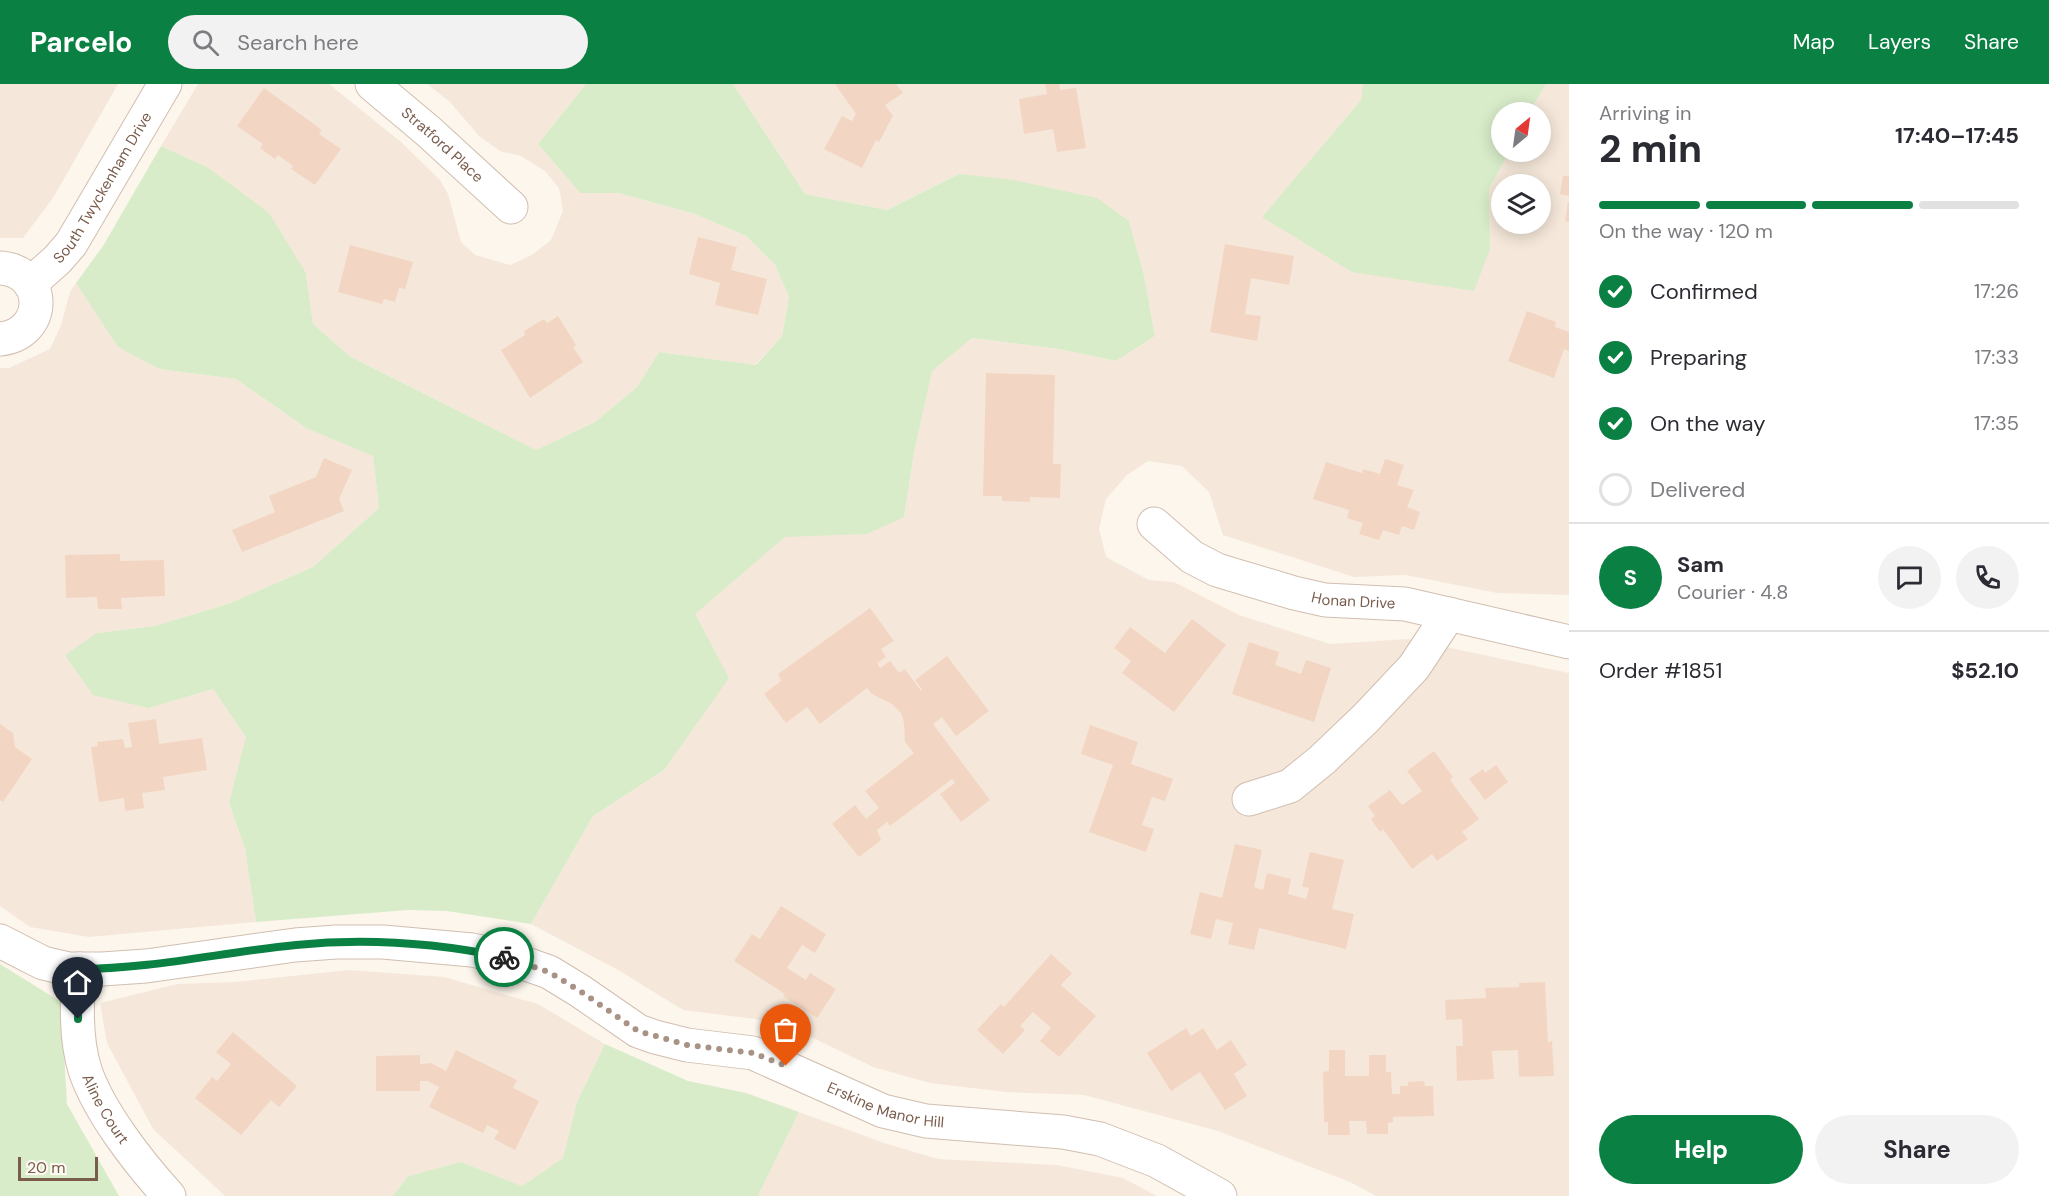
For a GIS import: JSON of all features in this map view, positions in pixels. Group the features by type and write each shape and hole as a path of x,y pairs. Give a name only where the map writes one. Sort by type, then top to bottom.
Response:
{"street":[{"name":"South Twyckenham Drive","path":"30,284 71,244 165,84"},
{"name":"Stratford Place","path":"372,84 428,131 511,207"},
{"path":"0,268 13,270 23,275 35,293 36,304 34,315 21,333 0,339"},
{"name":"Honan Drive","path":"1154,524 1192,557 1217,570 1325,600 1405,604 1569,642"},
{"path":"1249,799 1290,786 1322,760 1414,667 1449,614"},
{"name":"Erskine Manor Hill","path":"0,941 43,963 79,969 146,966 295,945 336,942 383,942 472,950 509,958 549,972 638,1031 655,1037 687,1045 753,1053 884,1112 926,1121 1063,1132 1100,1139 1157,1161 1220,1196"},
{"name":"Aline Court","path":"79,969 77,996 79,1042 85,1069 96,1097 136,1155 169,1196"}],"shaded area":[{"path":"0,84 118,84 53,198 23,238 0,238"},
{"path":"198,84 329,84 401,142 440,180 448,194 461,242 475,255 510,265 532,255 551,240 563,211 559,188 545,171 521,156 500,151 479,136 450,102 427,84 586,84 538,144 580,193 618,193 695,214 746,236 775,265 789,297 782,336 755,365 659,352 637,387 595,422 536,450 351,357 313,324 306,273 207,167 161,146"},
{"path":"733,84 1363,84 1361,100 1262,217 1490,249 1489,189 1491,185 1491,234 1551,234 1551,174 1497,174 1504,162 1551,162 1551,102 1535,102 1546,84 1569,84 1569,595 1497,593 1406,575 1354,577 1223,535 1209,492 1182,466 1148,461 1127,475 1106,499 1099,529 1106,557 1149,580 1174,582 1239,615 1330,644 1408,639 1569,673 1569,1196 1376,1196 1350,1182 1218,1131 1084,1095 1006,1092 930,1083 873,1067 809,1036 755,1019 683,1010 620,971 531,924 593,816 664,770 694,614 785,537 904,517 914,453 932,370 972,338 1059,349 1116,361 1155,336 1144,275 1129,221 959,174 887,210 805,194"},
{"path":"76,283 119,347 159,369 236,379 306,428 373,455 379,508 313,567 228,604 154,626 97,633 149,708 213,689 247,737 229,803 245,849 256,922 89,937 30,927 0,906 0,368 9,368 50,349 61,325 70,292"},
{"path":"349,970 444,977 538,1004 605,1044 577,1102 563,1158 522,1186 461,1162 408,1176 393,1196 225,1196 153,1129 107,1043 100,1003 178,984 235,982"},
{"path":"799,1112 884,1143 938,1159 1057,1165 1123,1178 1157,1196 758,1196"}],"green space":[{"path":"586,84 733,84 805,194 887,210 959,174 1014,180 1097,198 1129,221 1144,275 1155,336 1116,361 1059,349 972,338 932,371 914,453 904,517 867,534 785,537 695,614 729,678 664,770 593,816 531,924 447,911 408,910 256,922 245,849 229,803 246,737 213,689 149,708 93,695 65,655 97,633 154,626 228,604 313,567 379,508 373,456 306,428 236,379 159,369 118,347 76,283 103,246 161,146 207,167 269,213 306,273 313,324 351,357 536,450 595,422 637,387 659,352 756,365 782,336 789,297 775,265 746,236 695,214 618,193 580,193 538,144"},
{"path":"1363,84 1546,84 1535,102 1491,102 1491,162 1504,162 1497,174 1491,174 1490,249 1474,291 1352,272 1262,217 1361,100"},
{"path":"0,964 61,1002 67,1104 119,1196 0,1196"},
{"path":"605,1044 688,1081 746,1093 799,1112 758,1196 393,1196 408,1176 461,1162 522,1186 563,1158 577,1102"}],"building":[{"path":"835,84 896,84 903,93 885,105 893,116 879,142 876,140 862,168 824,149 842,116 852,121 856,114"},
{"path":"1045,84 1059,84 1060,90 1076,88 1086,148 1057,152 1053,129 1024,134 1019,99 1047,94"},
{"path":"264,88 322,130 319,134 341,149 315,185 291,169 293,166 278,155 275,159 260,148 263,144 237,126"},
{"path":"1563,176 1569,176 1569,196 1560,194"},
{"path":"1569,202 1569,222 1565,221"},
{"path":"698,237 737,247 731,270 767,279 758,315 715,305 720,283 689,274"},
{"path":"1225,244 1294,256 1289,285 1251,278 1245,314 1261,316 1257,341 1210,332"},
{"path":"350,245 413,262 405,289 399,288 395,302 384,299 382,304 338,292"},
{"path":"1527,311 1556,322 1555,327 1569,332 1569,351 1564,349 1554,378 1508,361"},
{"path":"558,316 576,345 573,347 583,362 530,398 501,350 525,335 524,331 544,319 547,323"},
{"path":"986,373 1055,375 1053,464 1061,464 1060,498 1030,497 1030,502 1002,501 1002,496 983,496"},
{"path":"324,458 352,470 339,499 344,511 242,552 232,530 275,512 269,496 316,477"},
{"path":"1385,459 1404,465 1397,485 1414,490 1407,507 1420,512 1414,530 1402,526 1399,535 1383,530 1379,540 1359,534 1363,523 1347,518 1349,510 1313,499 1326,462 1362,473 1363,469 1380,474"},
{"path":"120,554 120,561 164,560 165,596 121,598 122,609 98,609 97,597 66,598 65,555"},
{"path":"870,608 894,641 881,649 886,657 877,663 880,668 890,661 899,673 905,669 921,691 915,680 947,656 989,711 956,736 942,717 933,724 990,800 961,822 940,794 955,783 952,779 890,826 887,822 877,830 881,840 859,857 832,824 855,805 866,819 879,808 865,791 914,753 905,742 901,713 892,704 872,694 867,688 820,724 807,707 786,723 764,694 781,681 778,674"},
{"path":"1192,619 1226,645 1174,712 1122,673 1131,661 1114,648 1130,627 1165,653"},
{"path":"1249,642 1279,652 1275,665 1301,674 1306,660 1331,668 1314,722 1232,694"},
{"path":"156,719 159,744 202,738 207,770 163,777 165,790 142,793 144,808 125,811 124,798 99,802 91,747 98,746 97,742 123,739 125,748 132,747 128,723"},
{"path":"0,724 13,733 15,747 32,759 3,802 0,800"},
{"path":"1090,725 1138,742 1131,764 1173,779 1165,801 1152,797 1142,825 1154,829 1146,852 1089,832 1113,765 1081,754"},
{"path":"1434,751 1453,777 1450,780 1479,819 1462,832 1468,839 1437,861 1432,854 1412,869 1383,829 1380,832 1371,819 1375,816 1368,806 1390,790 1402,805 1422,791 1407,771"},
{"path":"1496,765 1508,782 1485,800 1469,779 1483,769 1485,773"},
{"path":"1235,844 1262,850 1254,887 1263,890 1267,873 1291,879 1288,894 1306,899 1309,888 1302,886 1310,852 1344,860 1332,909 1354,914 1346,949 1259,928 1254,950 1228,944 1233,923 1216,919 1211,939 1190,934 1200,892 1222,898"},
{"path":"781,906 826,934 815,953 802,945 787,968 806,980 810,973 836,989 817,1018 734,961 752,934 760,939"},
{"path":"1051,954 1072,973 1061,985 1096,1016 1059,1057 1040,1041 1051,1028 1033,1012 1020,1026 1025,1030 1003,1054 977,1030 1001,1004 1004,1007"},
{"path":"1545,982 1548,1042 1552,1041 1554,1076 1519,1077 1518,1050 1492,1051 1494,1079 1457,1081 1456,1046 1463,1046 1462,1019 1446,1020 1445,1000 1486,998 1485,988 1519,987 1519,983"},
{"path":"1186,1028 1191,1036 1203,1028 1217,1050 1231,1040 1247,1065 1234,1074 1247,1096 1225,1110 1200,1072 1171,1091 1147,1053"},
{"path":"233,1032 297,1086 279,1107 271,1100 241,1135 195,1098 212,1077 217,1081 231,1064 216,1052"},
{"path":"456,1050 517,1080 513,1088 539,1101 515,1150 494,1139 499,1131 487,1125 483,1133 429,1107 439,1087 428,1081 420,1081 420,1091 376,1091 376,1056 420,1055 420,1064 431,1063 446,1071"},
{"path":"1329,1050 1345,1050 1345,1076 1369,1076 1369,1055 1386,1055 1386,1072 1391,1072 1392,1094 1400,1094 1400,1086 1408,1086 1408,1082 1424,1081 1425,1086 1433,1086 1434,1116 1393,1117 1393,1122 1388,1123 1388,1134 1367,1134 1366,1121 1349,1121 1350,1135 1328,1135 1328,1122 1324,1122 1323,1072 1329,1071"}],"way so far":[{"path":"504,957 549,972 638,1031 687,1045 753,1053 786,1066"}],"route":[{"path":"78,1019 79,969 146,966 295,945 336,942 383,942 472,950 504,957"}]}
